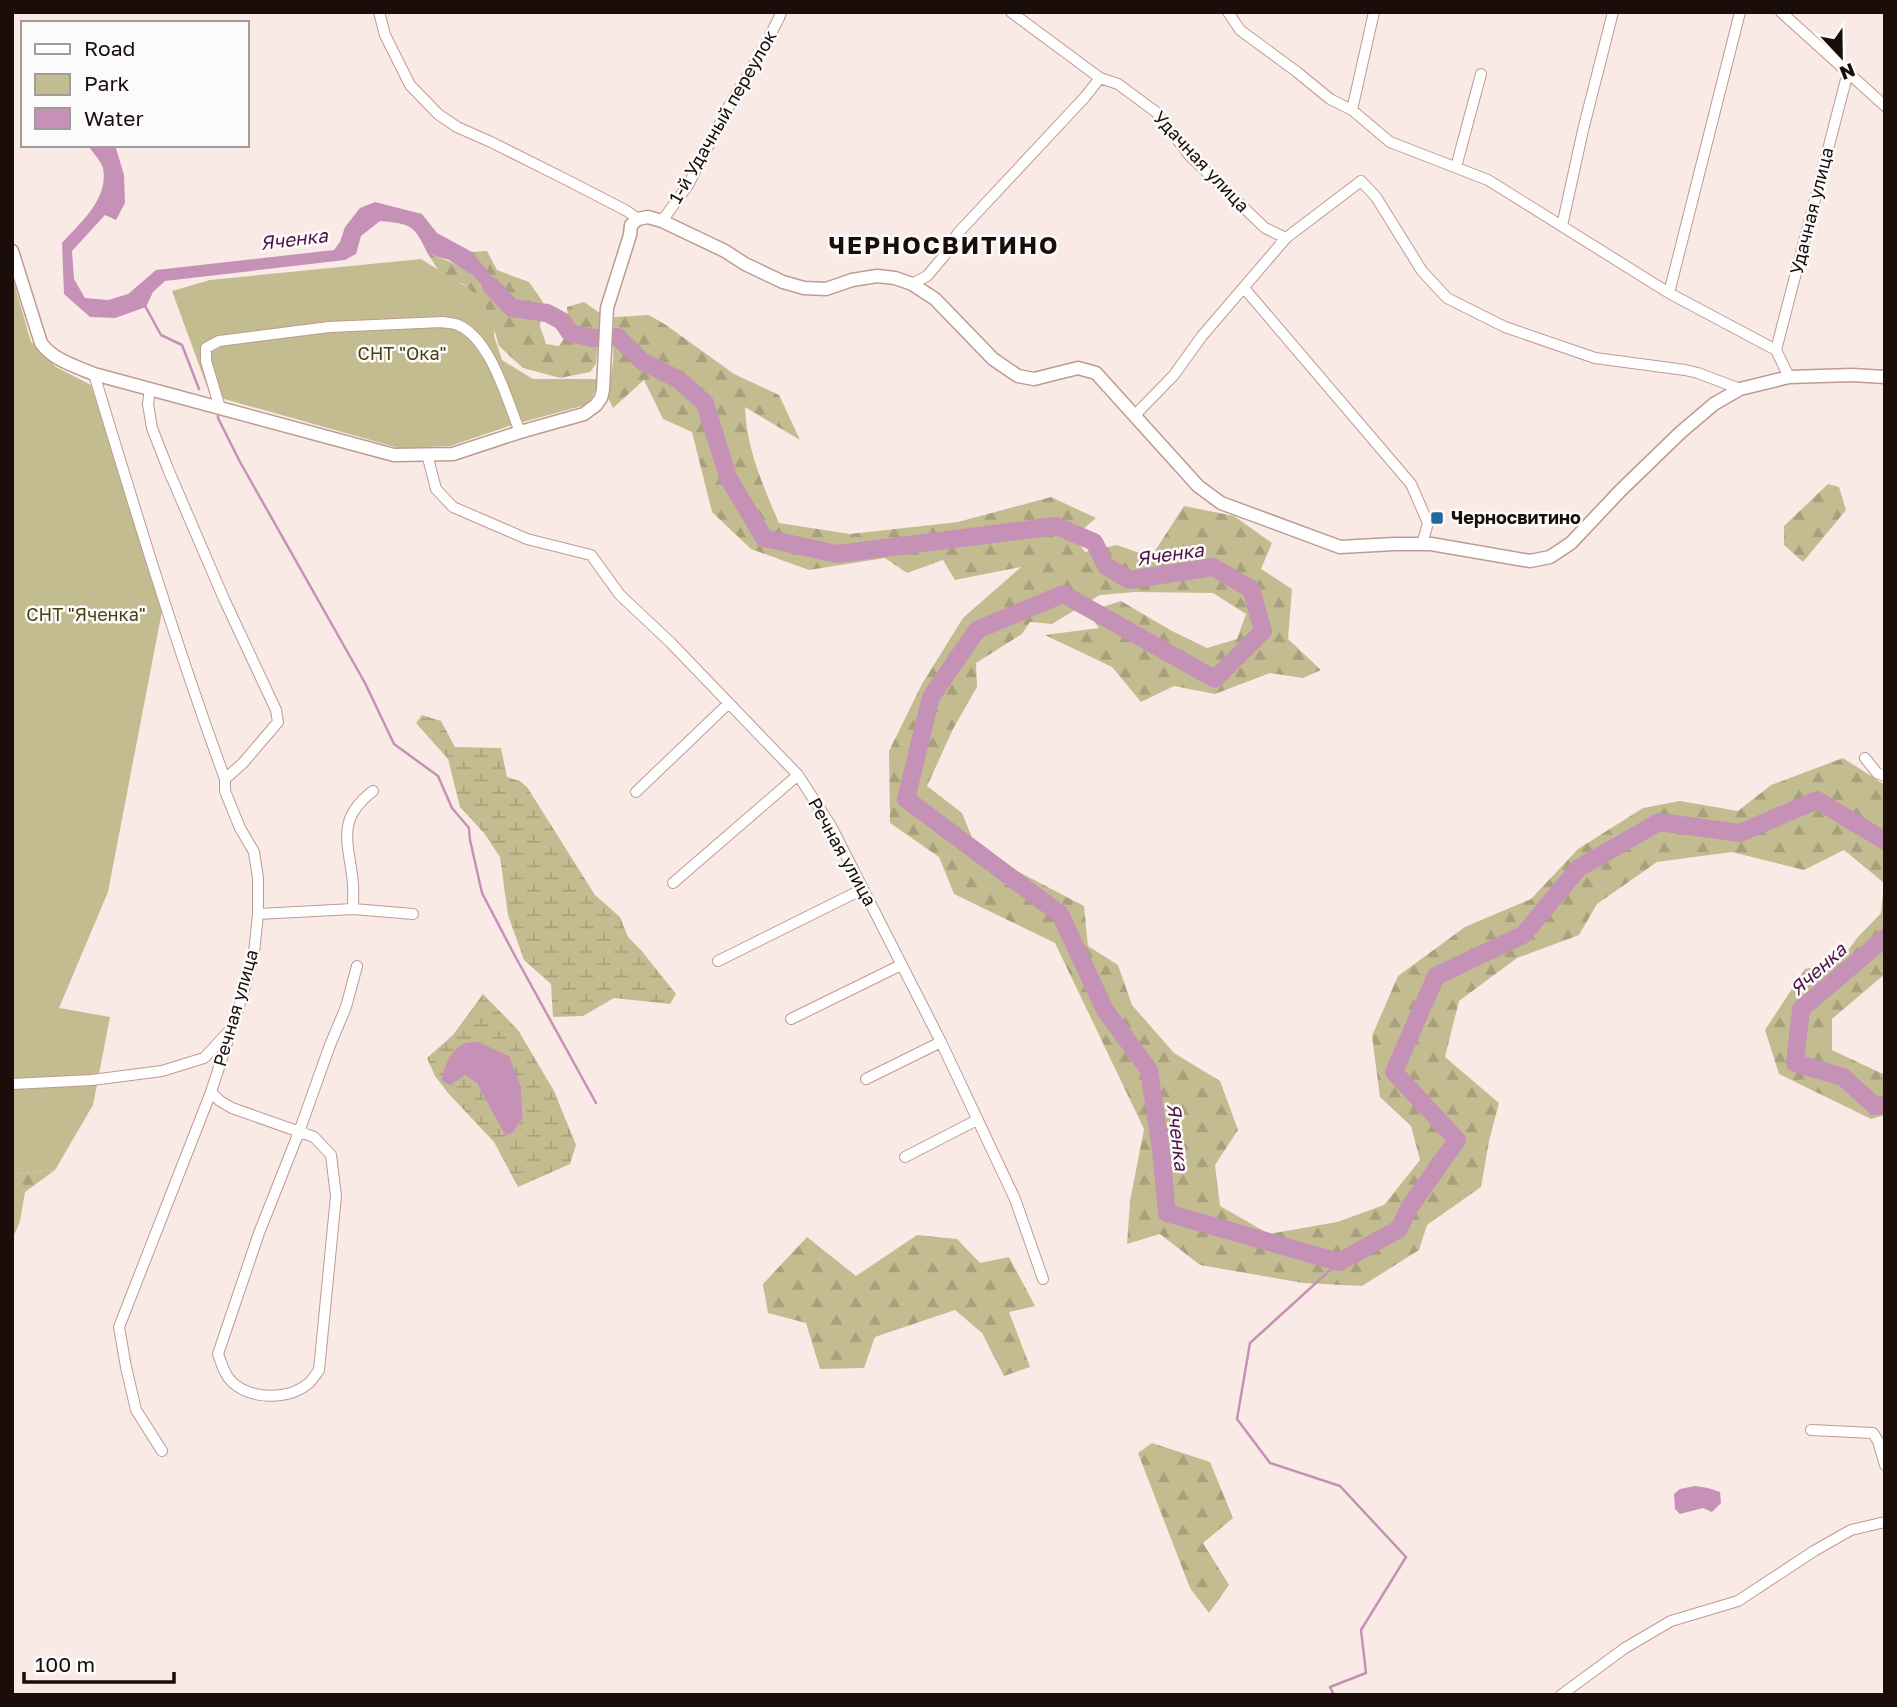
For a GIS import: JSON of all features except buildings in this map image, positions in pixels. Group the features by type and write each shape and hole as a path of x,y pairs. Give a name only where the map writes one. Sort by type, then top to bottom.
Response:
{"street":[{"path":"379,12 385,34 410,85 438,114 457,127 565,179 638,219"},
{"name":"1-й Удачный переулок","path":"662,221 688,184 781,12"},
{"name":"Удачная улица","path":"1011,12 1100,78 1118,84 1156,112 1190,156 1265,228 1286,238"},
{"path":"1352,110 1374,12"},
{"path":"1562,226 1613,12"},
{"path":"1669,293 1740,12"},
{"path":"1781,12 1885,106"},
{"path":"1228,13 1240,30 1330,99 1352,110 1390,142 1488,180 1669,293 1776,351 1789,377"},
{"name":"Удачная улица","path":"1776,351 1848,72"},
{"path":"1456,167 1481,74"},
{"path":"912,284 927,276 958,233 1100,78"},
{"path":"1135,415 1174,375 1202,336 1286,238 1361,181 1376,197 1422,271 1447,298 1505,327 1595,358 1685,370 1740,389"},
{"path":"12,251 41,343 47,351 66,363 94,374 394,455 453,454 584,414 601,398 606,367 607,309 631,225 638,219 648,217 725,251 774,278 804,288 826,289 877,276 912,284 935,299 960,327 1003,367 1018,376 1034,379 1078,368 1096,373 1198,486 1221,503 1340,547 1422,544 1530,561 1549,557 1571,543 1621,489 1681,432 1714,404 1740,389 1789,377 1885,377"},
{"path":"1244,288 1411,484 1428,523 1422,544"},
{"path":"220,408 206,361 206,348 219,341 329,327 442,322 459,326 478,341 490,356 520,432"},
{"name":"Речная улица","path":"94,374 167,614 225,779 225,791 240,828 254,852 258,878 254,953 233,1027 211,1092 119,1327 136,1410 162,1451"},
{"path":"150,389 148,404 156,439 278,722 243,764 225,779"},
{"name":"Речная улица","path":"427,454 436,489 453,507 527,539 591,555 620,595 670,642 798,775 831,826 941,1042 1015,1199 1043,1279"},
{"path":"636,792 729,703"},
{"path":"1865,758 1877,773 1885,776"},
{"path":"673,883 798,775"},
{"path":"353,909 353,880 346,837 348,825 357,803 373,791"},
{"path":"718,961 863,889"},
{"path":"258,914 353,909 413,914"},
{"path":"792,1019 901,965"},
{"path":"211,1092 232,1108 299,1132 314,1137 331,1155 336,1196 319,1370 311,1382 298,1390 278,1396 260,1395 244,1390 225,1373 218,1354 259,1233 299,1132 330,1045 346,1007 356,966"},
{"path":"12,1084 92,1080 162,1071 204,1058 233,1027"},
{"path":"866,1079 941,1042"},
{"path":"905,1157 977,1120"},
{"path":"1811,1430 1872,1433 1878,1441 1885,1465"},
{"path":"1561,1695 1625,1648 1671,1621 1738,1601 1851,1530 1885,1522"}],"green space":[{"path":"487,251 497,270 529,282 543,302 540,326 546,344 559,346 569,330 567,307 584,302 600,313 596,364 590,372 560,378 523,368 499,346 482,300 463,284 442,276 428,254 458,266 494,296 511,302 472,252"},
{"name":"СНТ \"Ока\"","path":"421,259 497,306 494,336 502,360 533,379 601,379 589,404 512,425 450,446 399,448 210,395 172,291 210,280"},
{"name":"СНТ \"Яченка\"","path":"12,276 31,342 56,367 91,385 162,611 108,892 59,1008 110,1017 93,1105 55,1170 12,1174"},
{"path":"649,315 734,374 779,395 800,440 745,407 752,452 779,523 850,534 958,522 1051,497 1096,518 1074,537 1085,552 1117,545 1151,557 1184,506 1234,516 1272,543 1261,569 1292,589 1288,639 1321,670 1303,678 1270,673 1215,694 1174,686 1141,702 1112,667 1045,635 1099,628 1087,612 1121,601 1207,648 1237,639 1246,614 1213,593 1135,592 1100,595 1052,624 1030,622 1022,634 976,663 977,687 953,729 927,786 962,813 977,850 1084,906 1088,946 1118,965 1132,1005 1174,1053 1220,1081 1238,1130 1215,1165 1220,1206 1269,1234 1337,1222 1384,1205 1420,1160 1411,1126 1380,1097 1372,1036 1398,976 1465,927 1531,899 1578,849 1643,808 1680,801 1738,811 1771,785 1843,758 1885,785 1885,974 1832,1019 1832,1050 1885,1075 1885,1115 1871,1119 1779,1074 1765,1030 1805,969 1840,962 1857,938 1881,913 1884,883 1844,850 1804,870 1732,852 1657,862 1597,904 1579,935 1517,958 1459,1001 1445,1057 1499,1103 1481,1187 1427,1225 1419,1250 1362,1286 1303,1283 1200,1265 1160,1234 1127,1244 1130,1201 1144,1129 1055,943 954,894 939,857 890,823 889,751 922,684 963,618 1021,567 955,580 943,560 907,573 885,558 809,570 751,549 712,512 692,432 663,419 644,380 613,408 608,398 613,362 614,317"},
{"path":"1828,484 1839,487 1846,510 1803,562 1784,545 1784,526"},
{"path":"422,715 441,721 455,747 501,748 507,777 520,781 527,787 595,895 620,917 628,937 676,994 670,1004 614,998 583,1016 553,1017 551,984 524,960 508,915 500,857 484,833 460,807 448,759 416,723"},
{"path":"483,994 518,1030 554,1091 576,1145 570,1164 518,1187 494,1142 448,1093 435,1076 427,1058 453,1035","holes":["465,1075 521,1087 523,1118 513,1133 505,1134 477,1084"]},
{"path":"55,1170 25,1192 20,1221 12,1240 12,1174"},
{"path":"917,1235 957,1239 980,1263 1009,1257 1035,1306 1009,1312 1030,1367 1004,1376 982,1333 955,1310 875,1337 864,1368 820,1369 806,1323 768,1313 763,1284 807,1237 856,1276"},
{"path":"1152,1443 1210,1462 1233,1518 1203,1543 1229,1585 1209,1613 1190,1588 1138,1453"}],"water":[{"path":"89,147 116,147 124,175 125,203 116,220 105,215 72,251 74,279 85,298 108,300 128,294 156,270 334,250 345,227 360,208 375,202 422,214 437,233 472,252 513,302 496,299 473,276 449,260 428,254 411,228 399,223 380,221 361,236 356,254 345,260 165,281 153,292 146,307 115,318 90,317 64,294 62,243 92,210 102,190 104,179 100,162"},
{"path":"478,1042 509,1056 521,1087 523,1118 513,1133 505,1135 477,1084 465,1075 450,1085 442,1081 446,1064 452,1054 466,1043"},
{"path":"1695,1486 1720,1492 1721,1503 1712,1512 1703,1508 1680,1514 1675,1509 1674,1494 1680,1489"}],"waterway":[{"name":"Яченка","path":"491,286 512,308 547,313 562,321 570,333 592,338 618,337 643,362 679,380 705,403 728,477 764,538 837,554 1056,526 1094,542 1106,566 1129,580 1213,567 1251,589 1263,631 1215,679 1063,594 977,630 931,697 906,799 1060,914 1105,1010 1149,1070 1167,1213 1339,1262 1399,1229 1409,1208 1457,1140 1394,1072 1436,976 1523,935 1579,868 1659,822 1740,833 1817,800 1885,841"},
{"path":"144,304 161,335 182,345 199,389"},
{"path":"218,412 218,418 240,462 365,683 394,744 438,776 452,808 469,828 482,893 596,1103"},
{"name":"Яченка","path":"1885,938 1801,1009 1795,1063 1843,1077 1875,1106 1885,1104"},
{"name":"Яченка","path":"1334,1695 1330,1687 1366,1673 1361,1630 1406,1557 1340,1486 1270,1463 1237,1419 1250,1343 1339,1262"}],"place":[{"name":"Черносвитино","path":"1437,518"}],"district":[{"name":"ЧЕРНОСВИТИНО","path":"944,246"}]}
